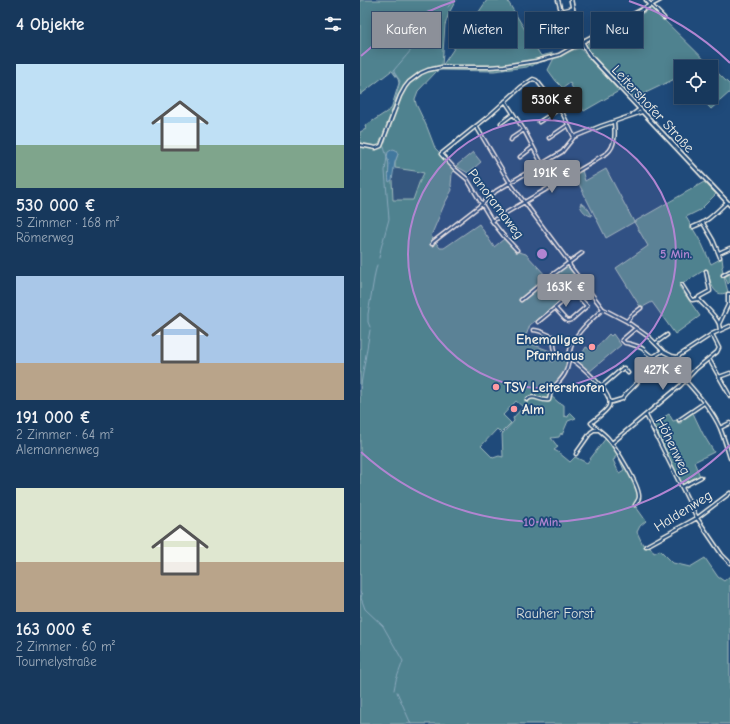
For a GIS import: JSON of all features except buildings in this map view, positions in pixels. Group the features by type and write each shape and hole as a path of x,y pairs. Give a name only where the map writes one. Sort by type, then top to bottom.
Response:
{"street":[{"path":"558,0 561,11 573,8"},
{"name":"Leitershofer Straße","path":"571,0 574,12"},
{"path":"646,0 664,18"},
{"path":"583,41 660,0"},
{"name":"Leitershofer Straße","path":"583,44 591,57 730,205"},
{"path":"360,145 376,148 381,146 405,86 421,73 442,67 489,67 536,61 558,55 571,48"},
{"path":"574,137 563,114 534,79 521,87 476,126 510,183 569,262 570,266 603,308 627,321 656,343 663,351 677,357 712,334 729,328"},
{"path":"529,105 547,93"},
{"path":"505,101 524,130 542,164"},
{"path":"539,122 559,109"},
{"path":"432,244 496,192 562,152 574,137 630,116 641,110"},
{"path":"501,123 513,114"},
{"path":"492,221 593,162 609,151 613,144 615,130 614,122"},
{"path":"549,138 568,125"},
{"name":"Panoramaweg","path":"476,126 441,154 467,179 492,221 517,250"},
{"path":"511,140 524,130"},
{"path":"520,157 533,147"},
{"path":"693,227 704,223 727,202"},
{"path":"704,223 720,257"},
{"path":"719,253 730,248"},
{"path":"521,299 582,253"},
{"path":"682,285 692,300 698,299 710,291 706,271"},
{"path":"723,275 730,271"},
{"path":"538,322 584,284"},
{"path":"555,308 565,320 571,320 587,306 574,292"},
{"path":"718,324 728,305 729,294"},
{"path":"698,299 717,320 720,330"},
{"path":"527,400 528,398 532,397 545,401 549,400 550,392 562,378 569,364 571,344 603,308"},
{"path":"627,321 641,308"},
{"path":"636,328 622,340 625,343 642,348 652,356 656,356"},
{"path":"533,330 537,330 554,337 554,347 557,353 569,358 588,373 607,394 610,402 608,408 591,423 612,443 631,474 638,490 639,497 635,505"},
{"path":"612,443 646,415 685,380 696,368 717,352 719,348 712,334"},
{"path":"656,343 667,335"},
{"path":"610,402 622,399 638,383 641,368 663,351"},
{"path":"709,359 730,396"},
{"path":"601,387 623,368 628,373"},
{"path":"720,377 730,373"},
{"path":"685,380 704,403 720,428 730,458"},
{"path":"679,420 704,403"},
{"name":"Höhenweg","path":"646,415 697,518 722,555 730,563"},
{"path":"720,428 730,423"},
{"path":"576,454 591,432 594,430 600,430"},
{"name":"Höhenweg","path":"682,487 701,477"},
{"name":"Haldenweg","path":"646,546 697,518 730,493"}],"shaded area":[{"path":"393,149 396,150 398,154 392,180 389,182 389,163 387,157 388,152"},
{"path":"395,168 424,173 413,200 393,200 392,180"}],"green space":[{"name":"Rauher Forst","path":"360,0 456,0 449,12 445,25 442,66 454,48 517,48 517,16 525,30 525,48 536,48 541,56 553,53 554,55 545,61 527,67 494,71 437,71 418,91 415,99 416,104 435,148 455,169 452,174 452,190 431,236 440,248 444,248 479,224 494,247 504,239 516,251 526,254 548,278 569,262 570,266 584,284 540,321 535,321 530,325 524,341 558,354 551,360 552,362 560,356 559,355 569,358 567,369 562,379 550,395 559,403 564,405 564,416 568,417 570,412 576,418 568,421 562,435 561,433 559,437 551,438 558,447 554,450 570,462 575,457 587,463 606,438 615,449 637,490 638,497 634,504 646,521 640,526 637,532 643,545 649,545 654,553 660,550 673,563 690,567 705,558 718,577 724,581 730,576 730,724 471,724 469,722 468,724 360,724 360,132 366,129 365,126 391,109 399,83 398,79 391,71 360,95","holes":["398,154 395,162 395,168 424,173 413,200 393,200 392,180 389,181 389,164 387,157","516,401 523,407 513,418 514,421 502,434 503,457 499,456 493,458 481,446 497,429 501,433 511,423 503,415","618,456 624,470 619,473 613,460"]},
{"name":"Rauher Forst","path":"487,0 507,0 514,12 479,12"},
{"path":"652,8 705,60 674,60 674,79 635,98 619,84 595,58 586,45 591,41 591,48 643,48 643,13"},
{"path":"580,48 619,91 584,111 570,83 563,88 548,70 555,56"},
{"path":"718,73 730,85 730,92 718,103"},
{"path":"706,104 717,104 711,109"},
{"path":"473,152 481,162 468,173 456,166"},
{"path":"606,169 634,222 606,238 574,174 582,170 585,181"},
{"path":"704,182 716,194 700,210 686,217 702,244 711,264 722,258 722,267 728,292 723,294 715,291 706,269 679,286 700,316 675,334 652,302 641,308 616,268 648,246 634,222"},
{"path":"581,203 588,208 592,216 583,211 580,205"},
{"path":"730,274 730,282 728,284 727,281 724,277"},
{"path":"609,334 611,336 613,334 621,345 589,372 577,362 586,347 593,351"},
{"path":"692,411 714,452 694,462 700,476 682,485 652,424 669,414 673,421 677,420 678,423 681,423 682,419"}],"waterway":[{"path":"448,7 454,0"},
{"path":"392,112 400,81 394,70 423,33 426,26 427,12 430,11"},
{"path":"385,143 393,115"},
{"path":"379,258 389,219 385,171 387,157 384,147"},
{"path":"370,327 368,322 368,314 377,265"},
{"path":"360,391 370,330"},
{"path":"360,592 362,594 361,598 365,609 383,626 403,661 394,690"},
{"path":"397,692 411,724"}],"place":[{"name":"Ehemaliges Pfarrhaus","path":"592,347"},
{"name":"TSV Leitershofen","path":"496,387"},
{"name":"Alm","path":"514,409"}]}
